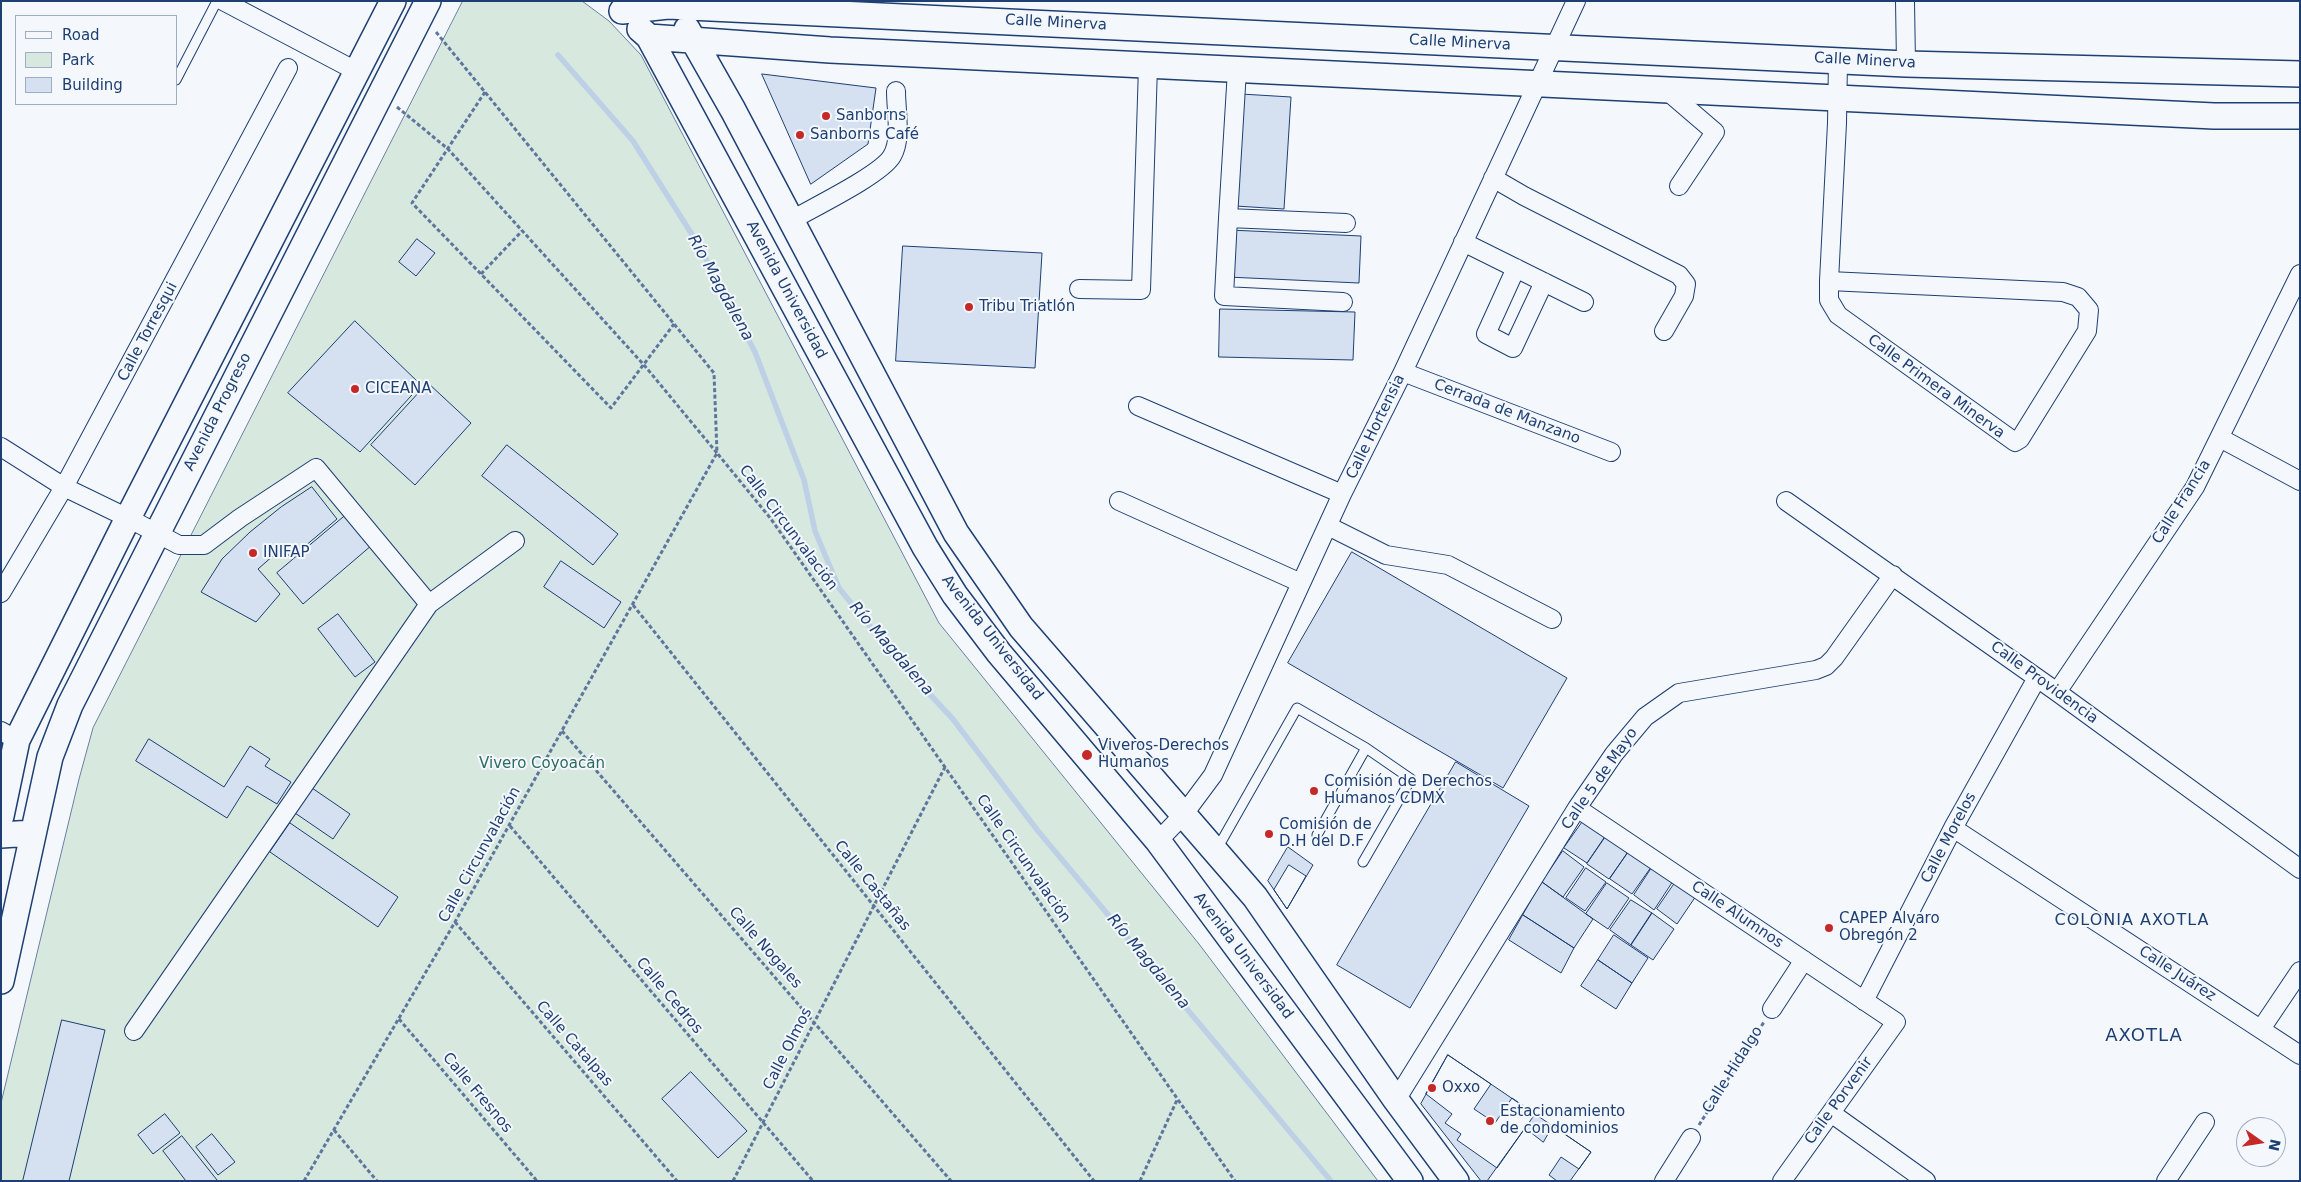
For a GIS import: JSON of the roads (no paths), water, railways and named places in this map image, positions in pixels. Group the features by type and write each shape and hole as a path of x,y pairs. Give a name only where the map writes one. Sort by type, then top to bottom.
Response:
{"street":[{"path":"224,1 358,72"},
{"path":"1,816 9,735 128,518 393,1"},
{"name":"Calle Hortensia","path":"1158,841 1184,814 1213,775 1342,494 1403,372 1576,1"},
{"path":"1905,1 1906,64"},
{"name":"Calle Minerva","path":"616,6 666,4 1906,64 2300,74"},
{"name":"Avenida Universidad","path":"666,4 683,22 695,42 956,533 982,573 1021,627 1255,897 1396,1100 1456,1181"},
{"name":"Avenida Universidad","path":"616,6 649,37 925,547 950,587 1000,653 1158,841 1410,1181"},
{"name":"Avenida Progreso","path":"1,981 50,758 70,705 425,7"},
{"path":"830,50 822,44 818,30 824,19 832,12"},
{"path":"649,37 695,42 830,50 1837,99 2214,116 2300,116"},
{"name":"Calle Primera Minerva","path":"1829,281 2063,292 2078,296 2089,310 2087,331 2020,439 2015,442 1838,315 1829,300 1829,281 1838,60"},
{"path":"1079,289 1141,290 1148,66"},
{"name":"Calle Torresqui","path":"1,593 64,488 288,68"},
{"path":"1237,70 1224,296 1343,302"},
{"path":"1666,90 1715,132 1679,186"},
{"path":"790,221 876,172 892,156 897,138 896,91"},
{"path":"1493,178 1524,196 1679,275 1686,284 1684,296 1664,331"},
{"path":"1228,218 1346,222"},
{"path":"1463,242 1584,302"},
{"path":"1516,268 1486,334 1513,348 1544,282"},
{"name":"Calle Francia","path":"2057,692 2195,487 2300,274"},
{"path":"224,329 252,344"},
{"name":"Cerrada de Manzano","path":"1403,372 1611,452"},
{"path":"1138,406 1342,494"},
{"path":"2220,438 2300,481"},
{"path":"1,447 64,488 128,518 179,545 204,545 240,518 316,468 429,604"},
{"path":"1119,500 1301,583"},
{"name":"Calle Providencia","path":"1786,501 2057,692 2300,869"},
{"path":"1328,526 1386,555 1448,565 1552,619"},
{"path":"134,1031 429,604 515,540"},
{"name":"Calle 5 de Mayo","path":"1396,1100 1578,808 1614,754 1645,717 1679,693 1816,670 1826,666 1834,658 1893,575"},
{"name":"Calle Morelos","path":"1864,1000 1953,828 2037,678"},
{"name":"Calle Alumnos","path":"1578,808 1896,1022"},
{"name":"Calle Juárez","path":"1953,828 2300,1055"},
{"path":"1,835 33,833"},
{"path":"1772,1009 1804,960"},
{"path":"2261,1029 2300,971"},
{"name":"Calle Porvenir","path":"1782,1181 1896,1022"},
{"path":"1831,1113 1926,1181"},
{"path":"2166,1181 2205,1122"},
{"path":"1664,1181 1691,1138"}],"lane":[{"path":"178,76 217,1"},
{"path":"1216,852 1298,708 1366,748 1412,779 1362,862"},
{"path":"1317,836 1366,748"}],"waterway":[{"name":"Río Magdalena","path":"558,55 633,141 698,244 755,352 804,480 815,531 839,588 893,655 952,718 1038,831 1331,1181"}],"place":[{"name":"Sanborns","path":"826,116"},
{"name":"Sanborns Café","path":"800,135"},
{"name":"Tribu Triatlón","path":"969,307"},
{"name":"CICEANA","path":"355,389"},
{"name":"INIFAP","path":"253,553"},
{"name":"Viveros-Derechos Humanos","path":"1087,755"},
{"name":"Comisión de Derechos Humanos CDMX","path":"1314,791"},
{"name":"Comisión de D.H del D.F","path":"1269,834"},
{"name":"CAPEP Alvaro Obregón 2","path":"1829,928"},
{"name":"Oxxo","path":"1432,1088"},
{"name":"Estacionamiento de condominios","path":"1490,1121"}],"district":[{"name":"COLONIA AXOTLA","path":"2132,921"},
{"name":"AXOTLA","path":"2144,1036"}],"park label":[{"name":"Vivero Coyoacán","path":"542,764"}]}
